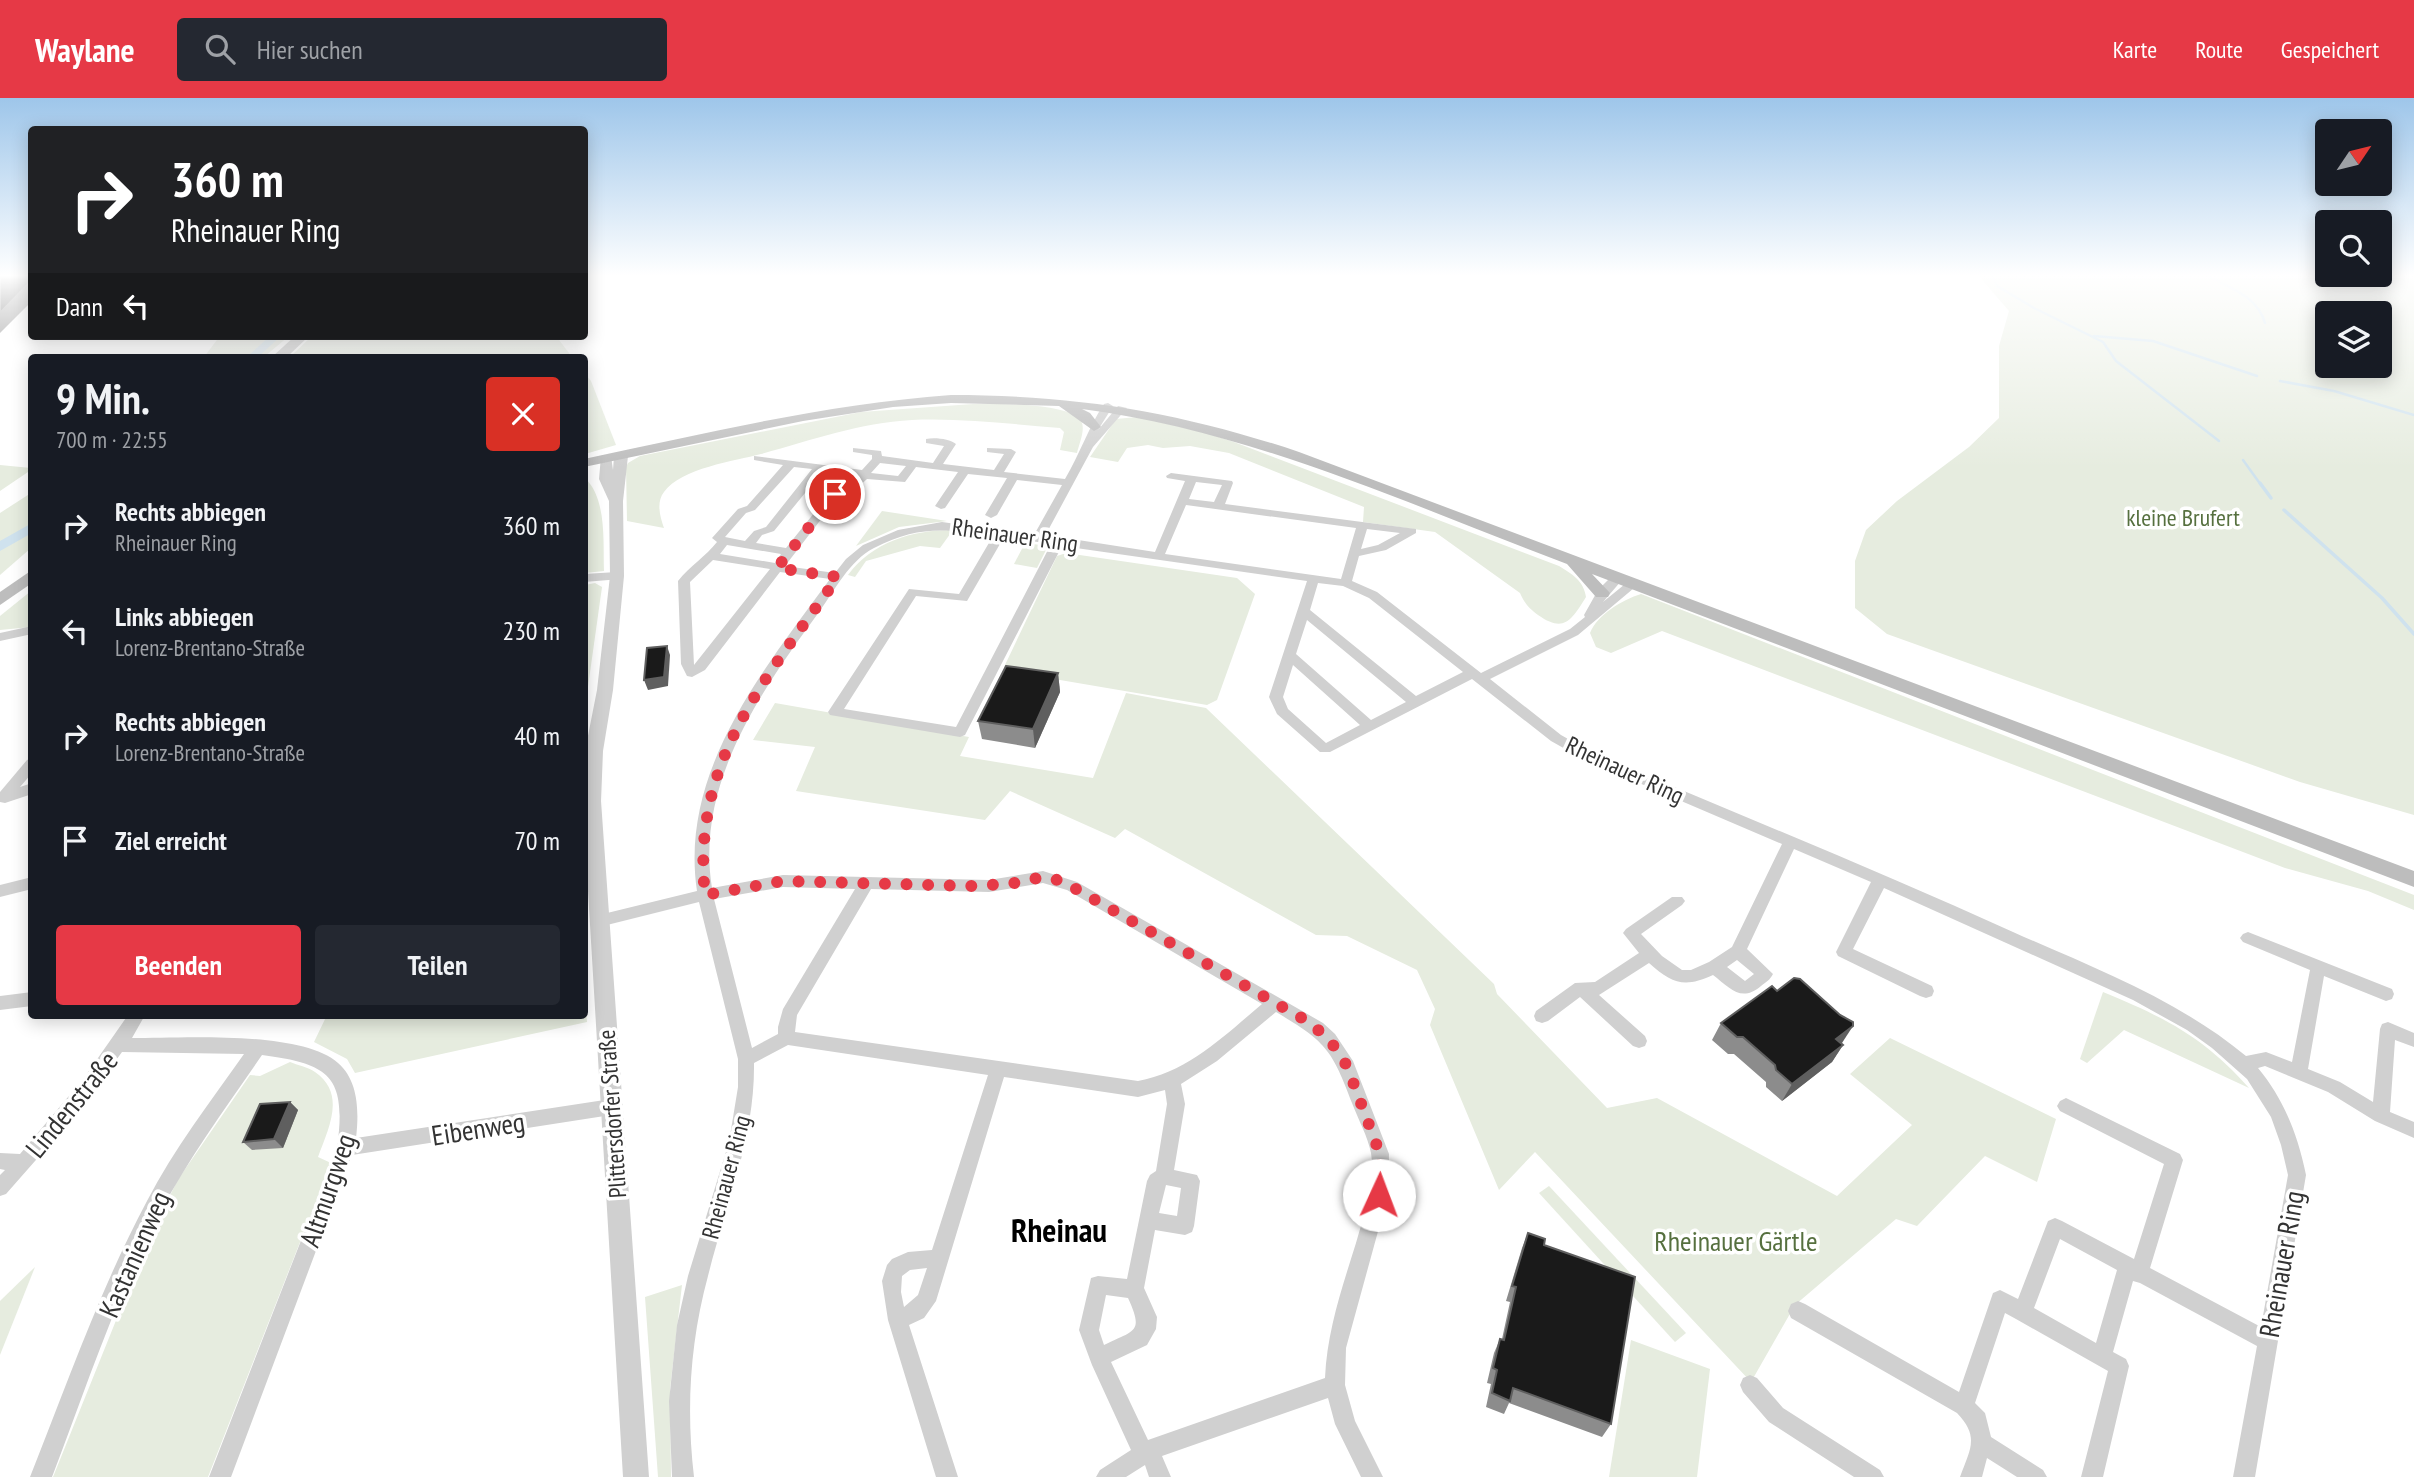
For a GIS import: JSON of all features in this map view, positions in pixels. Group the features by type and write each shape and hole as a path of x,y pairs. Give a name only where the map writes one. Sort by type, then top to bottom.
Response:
{"main road":[{"path":"282,354 298,340"},
{"path":"588,462 793,419 864,407 960,400 1056,401 1115,407 1182,419 1252,440 1566,557 2414,879"},
{"path":"1056,401 1086,416 1094,427"},
{"path":"1566,557 1602,593"},
{"path":"0,600 28,578"}],"street":[{"path":"1087,450 1094,427 1115,407"},
{"path":"1040,537 1087,450 1115,407"},
{"path":"930,441 951,444 936,466"},
{"path":"724,541 712,556 705,559 684,581 687,664 692,673 700,667 835,494 850,489 865,475 877,458 877,453 857,450"},
{"path":"991,450 1011,452 997,474"},
{"name":"Plittersdorfer Straße","path":"614,457 606,479 616,500 617,576 605,690 594,751 592,801 636,1477"},
{"path":"758,458 901,480 913,463"},
{"path":"877,458 1069,483"},
{"path":"789,552 718,538 742,511 751,508 791,463"},
{"path":"748,545 758,533 771,529 820,467"},
{"path":"941,506 965,470"},
{"path":"991,515 1014,476"},
{"path":"1171,476 1228,483 1218,506"},
{"path":"1159,555 1192,478"},
{"path":"1183,501 1412,531 1382,548 1354,554"},
{"name":"Rheinauer Ring","path":"683,1477 679,1408 682,1362 698,1276 741,1133 748,1085 746,1059 705,895 702,862 704,829 710,798 732,735 750,701 856,555 867,547 916,528 942,525 1346,583 1373,595 1556,738 1588,756 1984,925 2164,1008 2192,1024 2243,1064 2275,1107 2293,1147 2297,1175 2244,1477"},
{"path":"1346,583 1362,525"},
{"path":"1001,532 963,598 913,592 835,712 960,732 1059,540"},
{"path":"712,556 838,577"},
{"path":"588,578 617,576"},
{"path":"1314,578 1276,697 1282,711 1325,749 1415,702 1574,632 1589,620 1626,580"},
{"path":"1589,620 1602,593 1626,580"},
{"path":"1304,612 1415,702"},
{"path":"1,636 28,632"},
{"path":"1288,654 1370,726"},
{"path":"2,799 28,768"},
{"path":"2,799 28,789"},
{"path":"1677,901 1631,933 1650,954 1676,975 1684,977 1715,967 1738,951 1790,842"},
{"path":"599,921 705,895 783,881 989,886 1053,878 1072,886 1317,1028 1339,1052 1380,1154 1379,1195 1336,1348 1335,1385 1345,1424 1372,1477"},
{"path":"1880,880 1844,952 1926,991"},
{"path":"787,1038 789,1014 867,882"},
{"path":"0,891 28,884"},
{"path":"2248,938 2386,995"},
{"path":"1715,967 1742,988 1748,988 1762,978 1765,974 1762,970 1738,951"},
{"path":"1542,1016 1581,988 1597,989 1650,954"},
{"path":"2299,1072 2318,967"},
{"path":"1581,988 1639,1041"},
{"path":"0,1003 28,1000"},
{"path":"746,1059 787,1038 1138,1089 1172,1082 1275,1003"},
{"name":"Lindenstraße","path":"0,1188 61,1122 118,1045 134,1019"},
{"path":"2381,1116 2388,1029 2414,1041"},
{"name":"Altmurgweg","path":"118,1045 258,1048 320,1059 332,1068 348,1097 350,1122 346,1148 220,1477"},
{"name":"Kastanienweg","path":"40,1477 153,1205 184,1153 258,1048"},
{"path":"2243,1064 2266,1059 2334,1087 2381,1116 2414,1130"},
{"path":"898,1320 917,1311 926,1301 998,1069"},
{"path":"1164,1176 1176,1104 1172,1082"},
{"path":"2066,1106 2174,1160 2102,1357"},
{"name":"Eibenweg","path":"346,1148 611,1107"},
{"path":"0,1161 24,1163"},
{"path":"1099,1358 1140,1338 1146,1329 1147,1317 1134,1290 1148,1220 1156,1181 1164,1176 1191,1181 1185,1226 1148,1220"},
{"path":"2023,1312 2054,1227 2267,1341"},
{"path":"938,1260 910,1259 898,1266 891,1278 890,1292 947,1477"},
{"path":"1134,1290 1098,1284 1089,1330 1099,1358 1160,1477"},
{"path":"1964,1406 2000,1300 2119,1366 2092,1477"},
{"path":"1798,1311 1964,1406 1978,1420 1982,1443 1971,1477"},
{"path":"1107,1477 1146,1452 1335,1385"},
{"path":"1750,1385 1776,1415 1873,1477"},
{"path":"1982,1443 2036,1477"}],"green space":[{"name":"kleine Brufert","path":"2001,339 2315,339 2315,378 2392,378 2392,339 2414,339 2414,815 2300,782 1887,634 1855,608 1855,561 1866,530 1897,501 1969,447 1999,418"},
{"path":"217,340 284,340 268,354 206,354"},
{"path":"308,340 559,340 570,354 293,354"},
{"path":"588,378 591,381 616,445 588,453"},
{"path":"973,404 1030,405 1062,410 1074,415 1081,421 1083,428 1077,453 1060,450 1064,432 1060,428 949,420 892,422 836,433 695,471 672,484 664,492 660,500 660,510 664,528 627,521 626,467 640,456 861,412"},
{"path":"1137,417 1200,431 1234,442 1559,566 1580,582 1586,597 1571,618 1561,624 1554,623 1538,615 1520,593 1435,532 1363,522 1364,507 1229,453 1190,446 1163,448 1148,445 1127,448 1118,462 1090,457 1116,419"},
{"path":"0,465 28,468 28,472 0,491"},
{"path":"588,482 597,497 600,509 604,571 588,573"},
{"path":"28,495 28,551 0,575 0,513"},
{"path":"882,511 947,521 899,527 856,546"},
{"path":"953,530 940,548 920,546 866,561 855,577 848,575 869,554 894,540 922,532"},
{"path":"1025,543 1048,546 1037,568 1014,564"},
{"path":"1066,553 1237,578 1255,594 1217,700 1207,705 1007,671 1004,667 1057,556"},
{"path":"595,583 602,587 588,687 588,584"},
{"path":"28,593 28,627 0,630 0,616"},
{"path":"1641,594 2414,895 2414,910 2368,891 2285,868 1662,631 1611,653 1596,647 1590,633 1599,620 1619,604"},
{"name":"Rheinauer Gärtle","path":"1126,693 1206,708 1494,984 1497,994 1607,1108 1657,1098 1837,1196 1912,1125 1850,1074 1890,1038 2056,1119 2037,1182 1985,1156 1917,1226 1896,1219 1795,1305 1751,1382 1535,1152 1499,1190 1430,1025 1435,1009 1417,970 1347,936 1316,935 1125,829 1115,838 1010,791 985,820 796,791 815,747 753,740 775,703 969,737 960,756 1093,778"},
{"path":"2103,992 2182,1030 2216,1055 2249,1088 2124,1030 2087,1063 2080,1059"},
{"path":"325,1019 587,1019 587,1022 355,1073 347,1059 314,1042"},
{"path":"290,1062 315,1072 325,1081 330,1091 333,1101 330,1124 318,1157 331,1163 208,1477 53,1477 154,1226 179,1178 250,1075 260,1076"},
{"path":"1549,1186 1686,1333 1675,1342 1539,1193"},
{"path":"35,1267 0,1355 0,1301"},
{"path":"682,1285 670,1389 671,1477 658,1477 645,1297"},
{"path":"1631,1340 1710,1369 1697,1477 1609,1477"}],"building":[{"path":"667,646 664,677 644,680 647,648"},
{"path":"1006,666 1058,673 1033,729 978,721"},
{"path":"1794,978 1800,979 1840,1015 1853,1022 1853,1026 1836,1039 1843,1045 1792,1084 1743,1037 1737,1037 1721,1023 1772,986 1777,991"},
{"path":"290,1102 274,1139 243,1142 260,1104"},
{"path":"1528,1233 1545,1239 1544,1245 1635,1277 1611,1424 1513,1388 1510,1401 1492,1393 1497,1370 1493,1368 1500,1339 1504,1340 1516,1287 1512,1286"}],"waterway":[{"path":"2098,339 2103,342 2116,361 2219,441"},
{"path":"2134,339 2153,341 2257,376"},
{"path":"255,354 271,340"},
{"path":"2280,381 2334,391 2414,415"},
{"path":"2243,460 2261,485"},
{"path":"2260,483 2271,498"},
{"path":"2284,510 2382,598 2414,634"},
{"path":"0,547 28,530"}],"district":[{"name":"Rheinau","path":"1059,1229"}],"route":[{"path":"835,494 777,568 838,577 750,701 732,735 710,798 704,829 702,862 705,895 803,880 970,886 1010,884 1043,877 1062,881 1307,1021 1329,1039 1347,1066 1380,1154 1382,1172 1379,1195"}]}
